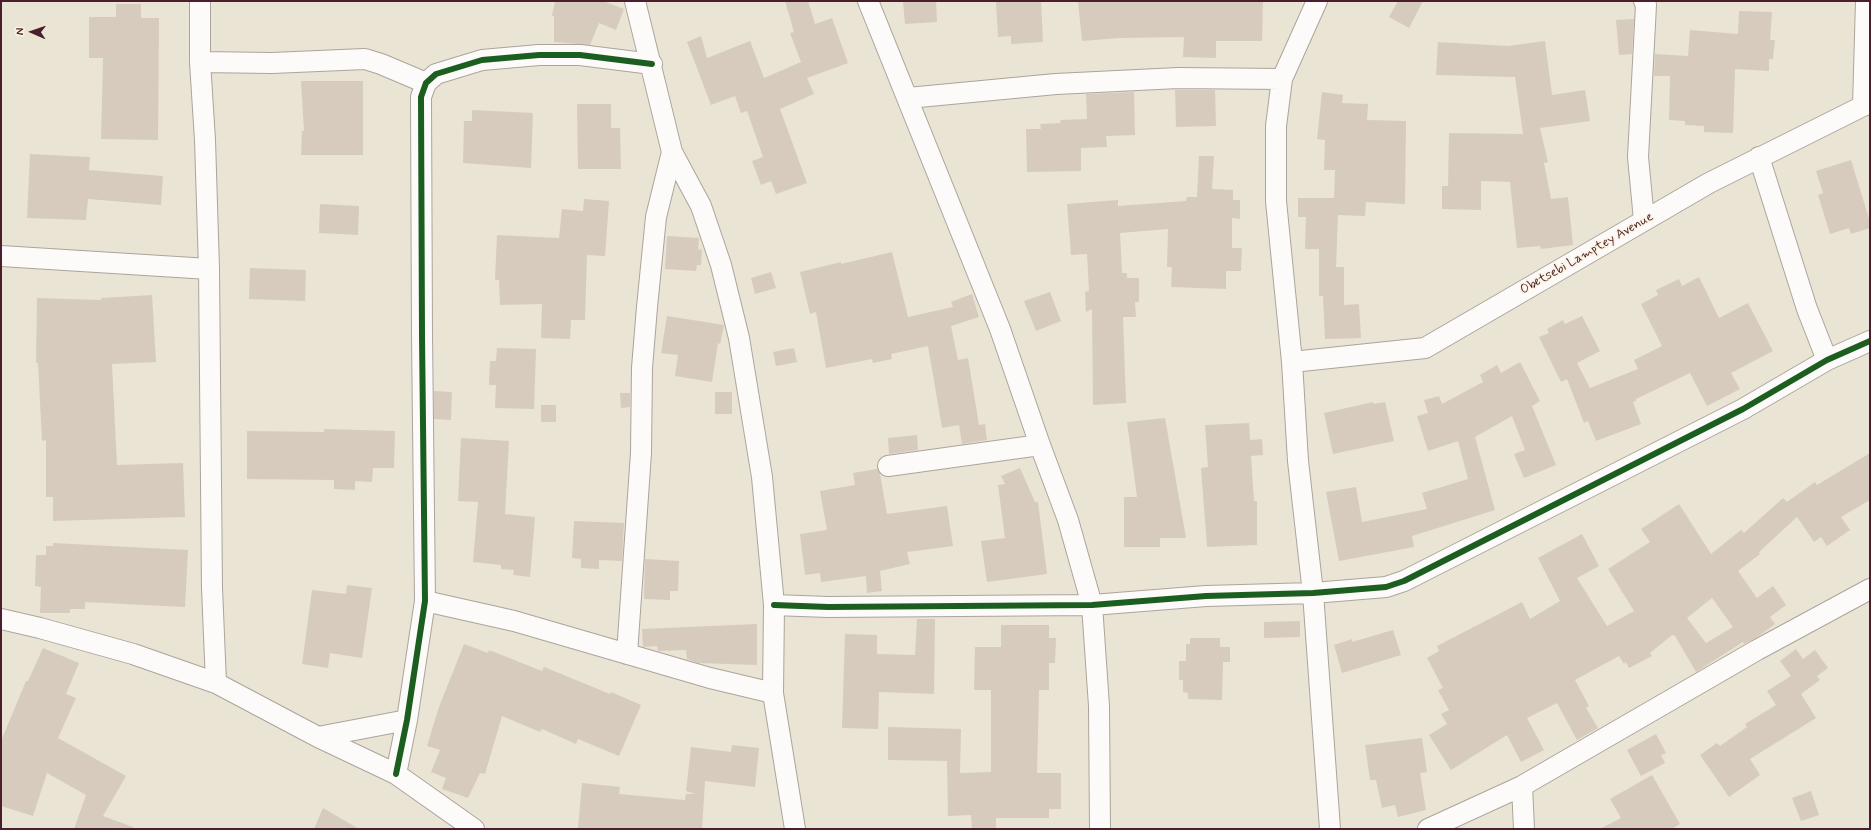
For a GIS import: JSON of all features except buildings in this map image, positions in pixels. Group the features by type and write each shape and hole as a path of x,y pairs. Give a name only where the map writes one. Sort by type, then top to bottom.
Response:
{"street":[{"path":"200,1 200,62 205,140 209,269 212,588 216,683"},
{"path":"635,1 652,64 672,152 701,206 721,265 739,338 762,477 774,605 773,693 795,829"},
{"path":"868,1 1000,329 1040,445 1068,520 1092,605 1099,706 1100,829"},
{"path":"1318,1 1282,79 1276,126 1276,201 1292,362 1298,461 1313,593 1330,829"},
{"path":"1644,1 1646,5 1638,157 1644,220"},
{"path":"1866,1 1866,105"},
{"path":"396,774 407,720 425,601 421,97 426,83 436,74 482,60 580,54 652,64"},
{"path":"200,62 272,63 365,59 381,64 426,83"},
{"path":"908,98 1056,84 1178,78 1282,79"},
{"name":"Obetsebi Lamptey Avenue","path":"1292,362 1425,348 1709,183 1866,105"},
{"path":"627,654 641,453 642,368 647,307 656,217 672,152"},
{"path":"1760,157 1807,309 1828,360"},
{"path":"1,256 209,269"},
{"path":"774,605 828,607 1092,605 1206,596 1313,593 1386,587 1404,581 1743,409 1828,360 1870,341"},
{"path":"888,466 1040,445"},
{"path":"1428,829 1522,786 1757,650 1870,589"},
{"path":"425,601 514,621 710,678 773,693"},
{"path":"1,619 40,628 132,654 216,683 318,737 396,774 474,829"},
{"path":"318,737 407,720"},
{"path":"1522,786 1524,829"}],"cycle path":[{"path":"396,774 407,720 425,601 421,97 426,83 436,74 482,60 539,55 580,55 652,64"},
{"path":"774,605 828,607 1092,605 1206,596 1313,593 1386,587 1404,581 1743,409 1827,360 1870,341"}]}
